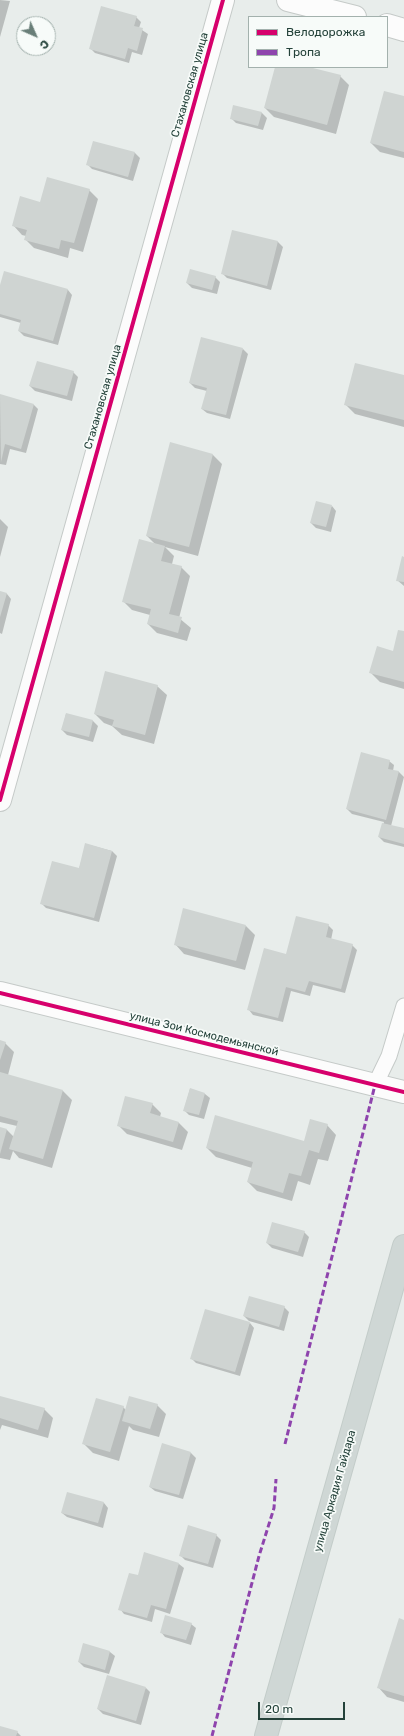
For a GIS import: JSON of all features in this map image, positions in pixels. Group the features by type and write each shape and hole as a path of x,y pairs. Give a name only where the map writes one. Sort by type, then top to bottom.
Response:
{"main road":[{"name":"улица Аркадия Гайдара","path":"266,1736 404,1246"}],"street":[{"name":"Стахановская улица","path":"0,800 223,0"},
{"path":"288,0 350,16"},
{"path":"388,26 404,30"},
{"name":"улица Зои Космодемьянской","path":"0,993 404,1092"}],"lane":[{"path":"374,1085 389,1056 404,1006"}],"building":[{"path":"101,6 137,16 134,26 143,28 137,51 128,48 125,59 89,49"},
{"path":"275,68 313,68 341,75 327,125 264,108"},
{"path":"384,91 404,96 404,152 370,143"},
{"path":"233,105 262,112 258,126 230,119"},
{"path":"93,141 135,152 128,177 86,165"},
{"path":"47,177 90,189 74,243 61,240 59,249 24,240 27,230 12,226 20,196 40,202"},
{"path":"232,230 278,241 267,286 221,274"},
{"path":"190,269 216,276 212,290 186,283"},
{"path":"4,271 68,289 53,341 18,331 21,320 0,314 0,285"},
{"path":"201,337 243,348 226,415 201,409 207,388 189,383"},
{"path":"37,361 74,371 67,396 29,386"},
{"path":"355,363 404,375 404,420 344,405"},
{"path":"0,394 34,404 21,449 5,444 1,462"},
{"path":"170,442 213,454 189,547 146,536"},
{"path":"316,501 332,505 326,527 310,523"},
{"path":"139,539 165,546 161,561 182,566 169,614 182,617 178,633 147,624 151,609 122,602"},
{"path":"402,556 404,557 404,582 396,581"},
{"path":"0,591 7,593 0,617"},
{"path":"398,630 404,631 404,682 369,673 377,646 393,651"},
{"path":"105,671 158,685 145,735 112,726 114,720 94,714"},
{"path":"66,713 93,720 89,737 61,730"},
{"path":"361,752 390,760 388,769 399,771 386,820 346,809"},
{"path":"382,823 404,828 404,844 378,837"},
{"path":"85,843 112,851 94,918 40,904 52,861 79,868"},
{"path":"183,908 246,925 236,961 174,945"},
{"path":"296,916 329,924 326,937 353,944 341,989 309,981 305,992 286,987 278,1018 247,1010 264,948 286,954"},
{"path":"0,1040 6,1042 0,1060"},
{"path":"0,1072 63,1090 43,1159 9,1149 18,1121 0,1116"},
{"path":"190,1088 205,1093 199,1115 183,1111"},
{"path":"125,1096 153,1103 150,1113 179,1122 173,1142 117,1126"},
{"path":"215,1115 304,1141 310,1119 328,1124 319,1153 309,1150 301,1176 289,1173 283,1193 247,1182 253,1162 206,1148"},
{"path":"0,1127 7,1129 0,1154"},
{"path":"272,1222 305,1231 298,1252 266,1243"},
{"path":"249,1296 285,1306 279,1327 243,1316"},
{"path":"205,1309 250,1322 235,1372 190,1359"},
{"path":"0,1396 45,1408 38,1430 0,1418"},
{"path":"129,1396 158,1404 150,1429 122,1421"},
{"path":"96,1398 124,1406 110,1452 82,1444"},
{"path":"162,1443 191,1452 179,1495 149,1487"},
{"path":"67,1492 104,1502 98,1523 61,1513"},
{"path":"188,1525 217,1534 208,1564 179,1556"},
{"path":"144,1552 179,1563 166,1609 151,1605 147,1618 118,1610 129,1573 138,1575"},
{"path":"165,1615 192,1623 186,1640 160,1633"},
{"path":"399,1618 404,1620 404,1696 377,1688"},
{"path":"83,1643 110,1651 105,1670 78,1662"},
{"path":"107,1675 146,1687 136,1721 97,1709"},
{"path":"0,1726 18,1731 16,1736 0,1736"}],"marked path":[{"path":"285,1444 375,1085"},
{"path":"212,1736 259,1556 274,1508 276,1479"}],"cycle path":[{"path":"0,800 223,0"},
{"path":"0,993 404,1092"}]}
